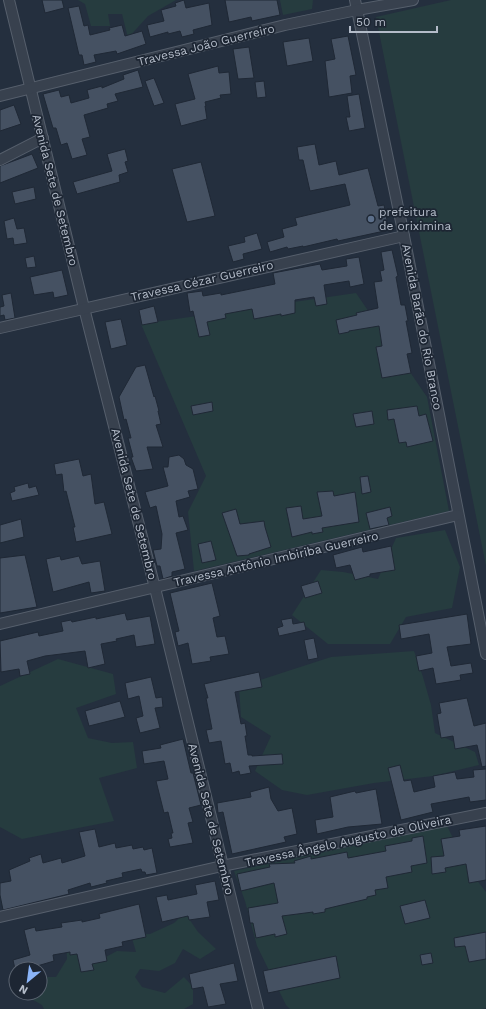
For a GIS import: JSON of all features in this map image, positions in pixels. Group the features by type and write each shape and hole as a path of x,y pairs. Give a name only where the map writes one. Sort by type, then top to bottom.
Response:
{"street":[{"name":"Avenida Sete de Setembro","path":"9,0 258,1009"},
{"name":"Travessa João Guerreiro","path":"0,96 285,25 356,5 413,0"},
{"name":"Avenida Barão do Rio Branco","path":"356,5 404,236 458,515 483,627 486,654"},
{"path":"0,160 43,138"},
{"name":"Travessa Cézar Guerreiro","path":"0,328 404,236"},
{"name":"Travessa Antônio Imbiriba Guerreiro","path":"0,624 458,515"},
{"name":"Travessa Ângelo Augusto de Oliveira","path":"0,917 222,866 486,813"}],"green space":[{"path":"78,0 176,0 148,16 128,38 122,14 108,14 110,26 91,26 85,4"},
{"path":"280,0 313,0 312,9 283,15"},
{"path":"451,0 486,0 486,566 376,17"},
{"path":"356,293 427,397 449,511 194,571 188,512 206,476 141,324"},
{"path":"445,530 460,567 452,608 406,617 390,644 328,644 292,615 321,570 343,572 378,579 396,538"},
{"path":"414,651 431,705 435,733 475,752 479,765 433,776 374,783 307,795 282,790 255,771 271,736 241,717 239,687 331,657"},
{"path":"58,659 113,674 116,694 76,708 88,738 112,743 133,742 137,768 99,778 114,821 22,839 0,827 0,686"},
{"path":"447,826 469,870 486,892 486,1008 290,1009 286,1005 257,946 245,901 234,871"},
{"path":"185,913 198,932 216,949 200,959 183,949 175,963 159,971 140,969 135,977 142,987 165,993 184,977 193,987 193,1004 184,1009 44,1009 42,1005 35,1001 48,1001 48,977 56,977 67,959 66,943 102,959 117,951 136,952 131,935 150,934 174,923"}],"building":[{"path":"42,0 62,0 64,8 45,13"},
{"path":"184,0 186,8 209,3 212,25 193,30 194,34 182,37 180,31 168,34 168,32 150,37 147,25 164,21 161,10 176,6 175,3"},
{"path":"225,0 277,0 280,15 252,21 251,17 229,22"},
{"path":"79,6 84,26 88,25 90,35 122,25 125,36 142,31 146,44 117,54 116,51 94,55 96,62 84,65 82,55 79,55 68,8"},
{"path":"348,36 356,75 350,76 352,93 329,97 325,61 335,59 331,39"},
{"path":"309,38 313,61 287,66 283,42"},
{"path":"249,47 254,78 238,79 233,49"},
{"path":"218,66 219,73 229,72 231,94 220,95 221,98 205,102 207,119 181,126 175,104 195,99 188,74"},
{"path":"138,70 143,87 115,94 118,101 107,104 108,108 84,115 90,137 82,139 87,155 72,159 67,143 61,145 56,128 53,128 43,94 59,90 61,97 69,95 71,103 89,98 87,90 102,86 102,88 124,79 123,75"},
{"path":"154,78 164,103 154,106 145,81"},
{"path":"264,81 266,97 257,98 255,82"},
{"path":"359,94 365,128 349,131 346,117 350,117 347,96"},
{"path":"14,105 21,124 0,131 0,110"},
{"path":"315,144 319,165 336,161 339,175 368,168 378,206 384,205 389,230 338,241 337,239 303,247 288,249 287,247 270,252 267,242 284,237 282,229 297,225 295,218 350,205 345,184 310,191 303,160 299,160 297,147"},
{"path":"125,149 128,161 125,162 128,172 119,175 120,182 77,194 73,182 112,171 107,154"},
{"path":"32,154 38,168 0,183 0,166"},
{"path":"201,162 215,216 187,222 172,169"},
{"path":"34,187 36,199 15,204 12,192"},
{"path":"14,218 17,229 24,228 27,243 14,245 13,238 7,239 4,221"},
{"path":"257,233 262,249 243,254 244,259 233,262 228,246 245,242 244,237"},
{"path":"392,250 398,276 396,277 401,305 405,305 408,321 406,321 412,353 407,354 411,373 382,378 376,347 382,346 379,326 339,334 336,320 357,315 356,313 378,308 374,282 382,281 380,271 384,270 381,252"},
{"path":"34,256 36,267 27,268 25,258"},
{"path":"359,257 364,284 350,287 349,281 324,285 327,304 316,306 314,297 295,300 295,313 281,316 281,314 254,319 252,309 225,314 226,318 207,322 210,335 199,337 193,311 190,312 187,293 202,291 203,296 221,293 221,295 275,284 273,273 320,264 322,270 347,266 346,259"},
{"path":"62,270 68,295 54,298 53,292 34,295 30,277"},
{"path":"11,293 15,318 5,320 4,315 0,316 0,307 4,306 2,295"},
{"path":"154,306 158,322 142,325 139,310"},
{"path":"121,319 127,345 111,349 105,322"},
{"path":"145,365 159,411 161,424 156,425 163,447 147,447 153,469 136,471 131,457 133,457 128,438 131,438 126,419 124,420 119,397 136,367"},
{"path":"212,402 213,411 193,415 191,406"},
{"path":"417,406 419,416 426,414 433,441 407,447 406,442 399,443 394,419 388,420 387,410"},
{"path":"372,411 374,424 356,427 353,414"},
{"path":"179,455 184,459 186,465 193,469 198,489 188,491 190,497 176,501 179,517 183,516 188,530 176,533 185,569 172,572 172,576 163,579 160,566 157,566 153,550 161,549 162,534 156,506 150,508 145,492 168,486 163,467 168,467 169,457"},
{"path":"79,459 83,476 91,474 95,504 104,502 112,534 76,542 73,527 75,527 66,491 64,492 62,474 56,475 54,464"},
{"path":"368,476 371,492 362,494 360,477"},
{"path":"28,483 29,488 36,486 39,495 12,501 10,493 15,491 14,487"},
{"path":"333,491 334,496 355,492 359,522 322,528 323,532 312,534 312,532 292,537 286,508 301,506 303,519 322,516 317,492"},
{"path":"390,507 392,516 387,518 389,525 370,529 366,513"},
{"path":"236,509 240,524 264,521 271,547 249,555 237,556 222,513"},
{"path":"21,519 24,537 0,543 0,525"},
{"path":"211,541 216,560 202,563 198,544"},
{"path":"391,546 395,570 370,574 370,576 355,580 350,565 336,568 333,555 362,547 363,552"},
{"path":"25,555 37,607 0,613 0,558"},
{"path":"60,556 61,560 79,556 82,564 100,561 105,591 91,593 89,582 53,592 46,559"},
{"path":"318,581 322,593 305,598 301,586"},
{"path":"212,583 220,616 213,618 217,637 225,636 229,654 210,657 211,661 192,664 188,643 178,646 175,632 179,631 170,593"},
{"path":"125,613 127,620 150,616 155,644 136,647 134,635 116,639 117,641 101,644 105,664 88,668 85,651 45,656 27,661 30,674 20,676 19,669 1,672 0,641 38,632 39,636 63,631 61,622 71,620 72,622 96,617 96,619"},
{"path":"467,614 471,644 447,647 451,666 471,663 473,673 460,675 461,680 436,684 433,668 419,671 416,656 432,653 429,634 401,639 399,625"},
{"path":"292,618 293,624 304,622 306,630 279,636 277,628 283,626 281,620"},
{"path":"314,638 318,658 308,660 304,640"},
{"path":"259,672 262,687 235,692 241,724 245,723 247,736 245,736 248,755 282,754 283,764 249,766 251,773 240,775 239,771 232,773 230,763 225,764 221,741 209,743 206,730 212,729 206,698 208,698 204,684"},
{"path":"151,677 156,698 162,697 163,707 155,708 160,728 140,733 136,718 143,716 139,696 128,699 125,683"},
{"path":"467,698 474,726 486,723 486,766 482,767 477,745 455,749 453,736 441,738 437,714 441,713 439,703"},
{"path":"120,701 125,717 89,726 85,711"},
{"path":"183,739 191,773 193,773 201,805 189,808 193,822 188,823 193,843 170,847 168,839 172,838 171,833 173,833 168,812 164,813 156,781 168,779 164,761 144,764 142,751 161,748 160,745"},
{"path":"400,765 404,781 411,780 414,792 435,787 433,776 455,772 457,779 474,777 473,770 486,769 486,800 470,802 469,797 431,804 433,812 401,820 388,768"},
{"path":"269,787 271,799 278,811 292,808 297,834 284,837 286,842 232,854 223,812 218,813 217,803 251,797 250,792"},
{"path":"376,789 382,824 348,827 317,834 315,820 333,817 330,797 355,791 356,793"},
{"path":"486,826 486,880 469,883 466,864 445,868 446,872 432,874 431,857 444,856 441,839 460,836 459,830"},
{"path":"95,829 99,847 115,843 116,848 132,845 133,849 143,847 144,850 152,848 157,873 146,875 141,869 122,873 123,877 106,881 107,883 91,887 90,883 68,890 69,894 3,910 0,895 0,883 11,881 9,870 30,861 29,858 41,854 43,863 61,858 62,863 85,856 79,832"},
{"path":"423,836 427,863 411,866 412,872 386,877 388,888 375,890 376,895 367,897 367,899 325,909 325,912 282,916 287,934 275,937 275,934 256,938 253,923 250,923 248,908 278,903 274,883 241,891 237,874 270,867 269,864 295,863 294,861 311,856 311,859 347,852 348,858 386,851 385,846 412,841 412,838"},
{"path":"215,881 219,900 207,902 210,917 189,920 188,916 162,922 156,897 167,895 168,900 197,894 195,885"},
{"path":"425,900 430,918 405,924 400,906"},
{"path":"139,904 146,937 122,942 123,946 105,950 107,961 92,964 94,970 81,972 77,954 70,955 70,952 53,955 54,961 48,963 48,961 13,961 30,955 24,930 35,927 36,931 62,927 61,923 82,920 82,922 100,918 99,914"},
{"path":"486,932 486,959 469,962 465,946 455,947 454,938"},
{"path":"431,953 433,963 422,965 420,955"},
{"path":"336,956 340,978 268,993 263,971"},
{"path":"234,963 238,981 220,984 226,1004 208,1007 203,987 192,989 189,974"}],"place":[{"name":"prefeitura de oriximina","path":"371,219"}]}
